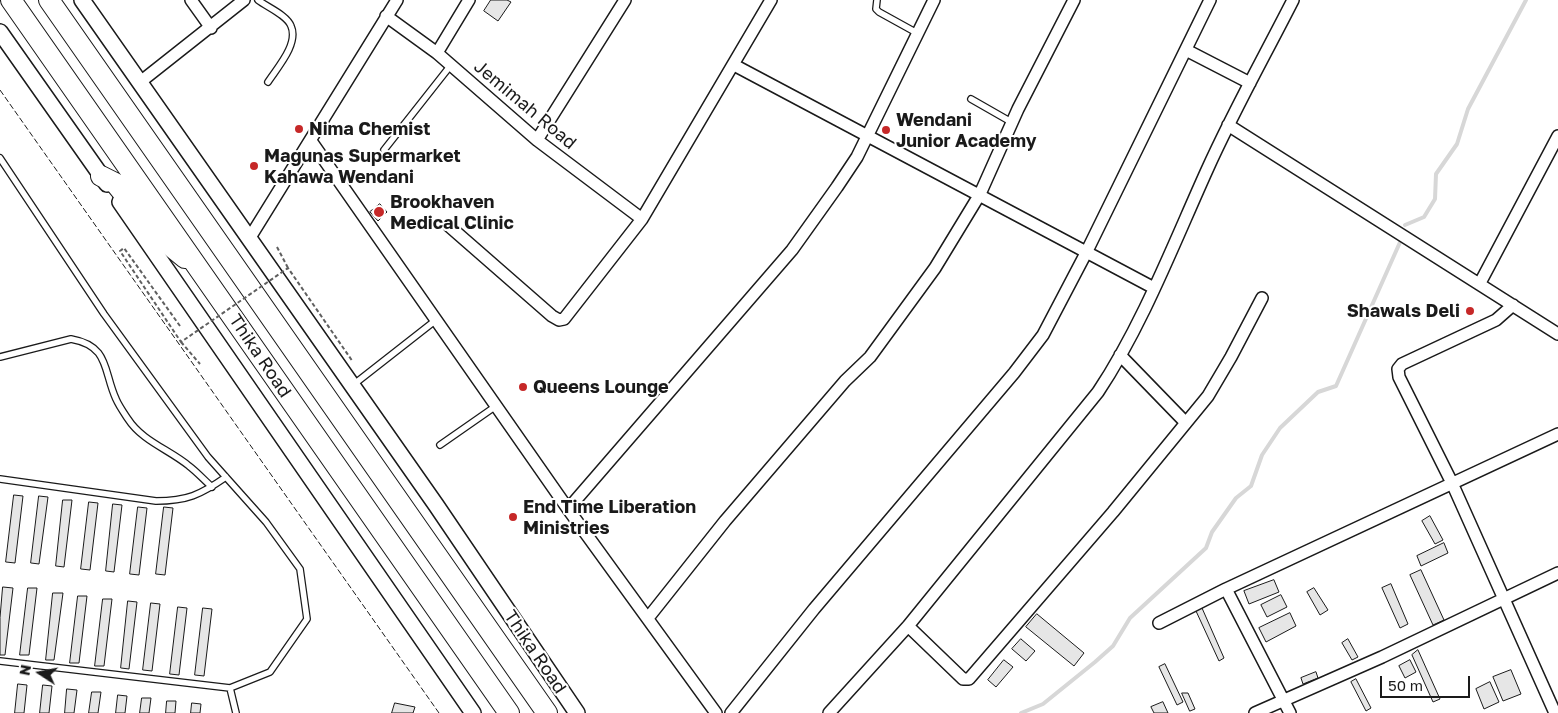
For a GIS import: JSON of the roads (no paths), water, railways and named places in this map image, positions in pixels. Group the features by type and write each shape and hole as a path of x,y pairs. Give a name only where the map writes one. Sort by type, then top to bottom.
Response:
{"highway":[{"name":"Thika Road","path":"11,0 204,273 509,713"},
{"name":"Thika Road","path":"49,0 547,713"},
{"path":"101,176 115,183 157,235 204,273"}],"main road":[{"name":"Thika Road","path":"82,0 352,386 577,713"},
{"name":"Thika Road","path":"0,32 5,43 101,176 473,713"}],"street":[{"path":"191,0 211,28"},
{"path":"139,83 211,28 244,0"},
{"path":"249,239 396,0"},
{"path":"437,53 469,0"},
{"path":"538,140 625,0"},
{"path":"449,226 559,320 564,319 642,219 771,0"},
{"path":"568,509 792,250 837,188 867,135 934,0"},
{"path":"648,618 725,521 845,381 870,356 935,268 963,226 980,194 1012,123 1074,0"},
{"path":"731,713 814,609 1043,335 1086,253 1210,0"},
{"path":"829,713 908,626 1098,392 1120,355 1154,288 1228,125 1293,0"},
{"name":"Jemimah Road","path":"386,16 437,53 538,140 642,219"},
{"path":"1186,50 1250,83"},
{"path":"734,65 1154,288"},
{"path":"1228,125 1558,334"},
{"path":"1480,283 1558,136"},
{"path":"311,141 568,509 716,713"},
{"path":"908,626 963,679 969,679 1208,396 1232,357 1262,298"},
{"path":"1513,305 1496,320 1402,364 1398,369 1399,377 1452,483 1556,713"},
{"path":"1120,355 1186,423"},
{"path":"1158,623 1226,589 1558,434"},
{"path":"1255,713 1382,658 1558,573"},
{"path":"1226,589 1290,713"}],"lane":[{"path":"258,0 286,20 292,26 293,34 292,43 268,82"},
{"path":"877,0 876,9 879,12 918,33"},
{"path":"384,150 451,65"},
{"path":"971,99 1012,123"},
{"path":"0,158 104,314 208,457 266,522 300,569 308,619 270,672 230,688 0,661"},
{"path":"352,386 436,320"},
{"path":"0,357 72,339 83,341 93,347 105,361 116,398 130,422 151,440 189,466 212,487"},
{"path":"440,445 496,406"},
{"path":"0,479 156,501 179,501 212,487 226,477"},
{"path":"230,688 236,713"}],"waterway":[{"path":"1405,225 1424,217 1435,199 1436,174 1457,144 1468,109 1526,0"},
{"path":"1021,713 1043,704 1113,646 1130,618 1206,548 1212,532 1236,498 1251,486 1262,455 1280,428 1318,392 1336,386 1401,240"}],"place":[{"name":"Nima Chemist","path":"299,129"},
{"name":"Wendani Junior Academy","path":"886,130"},
{"name":"Magunas Supermarket Kahawa Wendani","path":"254,166"},
{"name":"Brookhaven Medical Clinic","path":"379,212"},
{"name":"Shawals Deli","path":"1470,311"},
{"name":"Queens Lounge","path":"523,387"},
{"name":"End Time Liberation Ministries","path":"513,517"}]}
